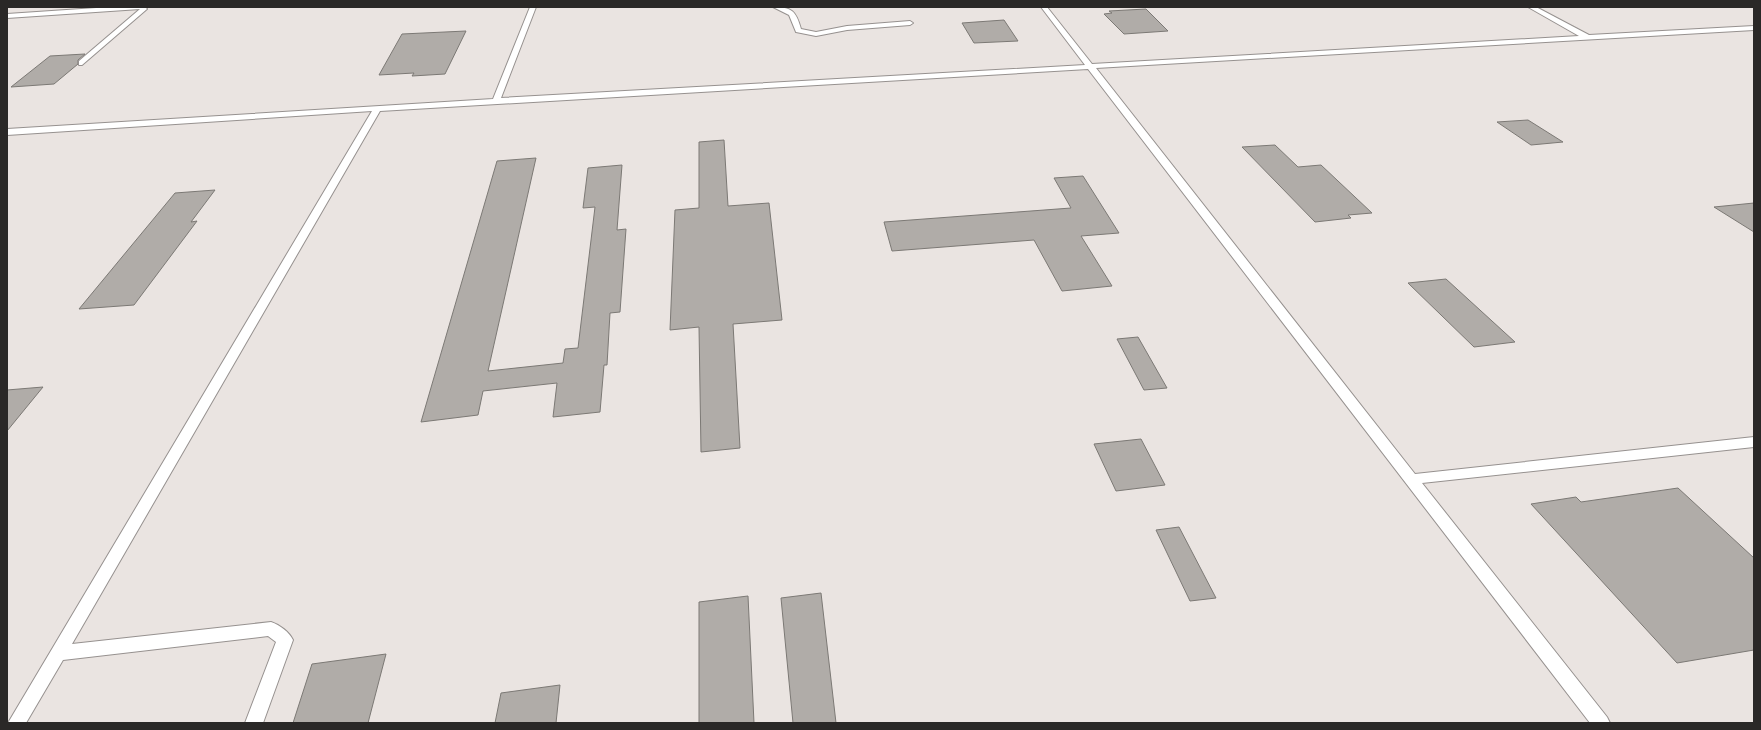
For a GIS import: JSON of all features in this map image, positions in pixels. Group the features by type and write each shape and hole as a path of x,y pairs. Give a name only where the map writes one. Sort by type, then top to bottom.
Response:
{"lane":[{"path":"7,16 141,7 144,9 82,63"},
{"path":"496,101 533,7"},
{"path":"776,7 789,10 794,14 798,31 810,34 847,28 910,23"},
{"path":"1044,7 1601,723"},
{"path":"1531,7 1588,38"},
{"path":"7,132 378,108 1754,28"},
{"path":"17,723 378,108"},
{"path":"1411,479 1754,442"},
{"path":"58,653 271,629 285,640 254,723"}],"building":[{"path":"1146,9 1168,31 1124,34 1104,14 1112,13 1109,11"},
{"path":"1004,20 1018,41 974,43 962,23"},
{"path":"466,31 445,74 412,76 414,73 379,75 402,34"},
{"path":"85,54 78,60 78,64 54,84 11,87 50,56"},
{"path":"1528,120 1563,142 1531,145 1497,122"},
{"path":"724,140 728,206 769,203 782,320 733,324 740,448 701,452 699,327 670,330 675,210 699,208 699,142"},
{"path":"1275,145 1298,167 1321,165 1372,213 1348,215 1351,218 1315,222 1242,147"},
{"path":"536,158 488,371 563,363 565,349 578,348 595,207 583,208 588,168 622,165 617,230 626,229 620,312 610,313 607,365 604,365 600,412 553,417 557,383 483,391 478,415 421,422 497,161"},
{"path":"1083,176 1119,233 1081,236 1112,286 1062,291 1034,240 892,251 884,222 1071,208 1054,178"},
{"path":"215,190 191,222 197,221 134,305 79,309 175,193"},
{"path":"1754,203 1754,232 1714,207"},
{"path":"1446,279 1515,342 1474,347 1408,283"},
{"path":"1138,337 1167,388 1144,390 1117,339"},
{"path":"43,387 7,431 7,390"},
{"path":"1141,439 1165,485 1116,491 1094,444"},
{"path":"1678,488 1754,558 1754,650 1677,663 1531,504 1576,497 1581,502"},
{"path":"1179,527 1216,598 1190,601 1156,530"},
{"path":"821,593 836,723 793,723 781,598"},
{"path":"748,596 754,723 699,723 699,602"},
{"path":"386,654 368,723 293,723 312,664"},
{"path":"560,685 556,723 495,723 501,693"}]}
